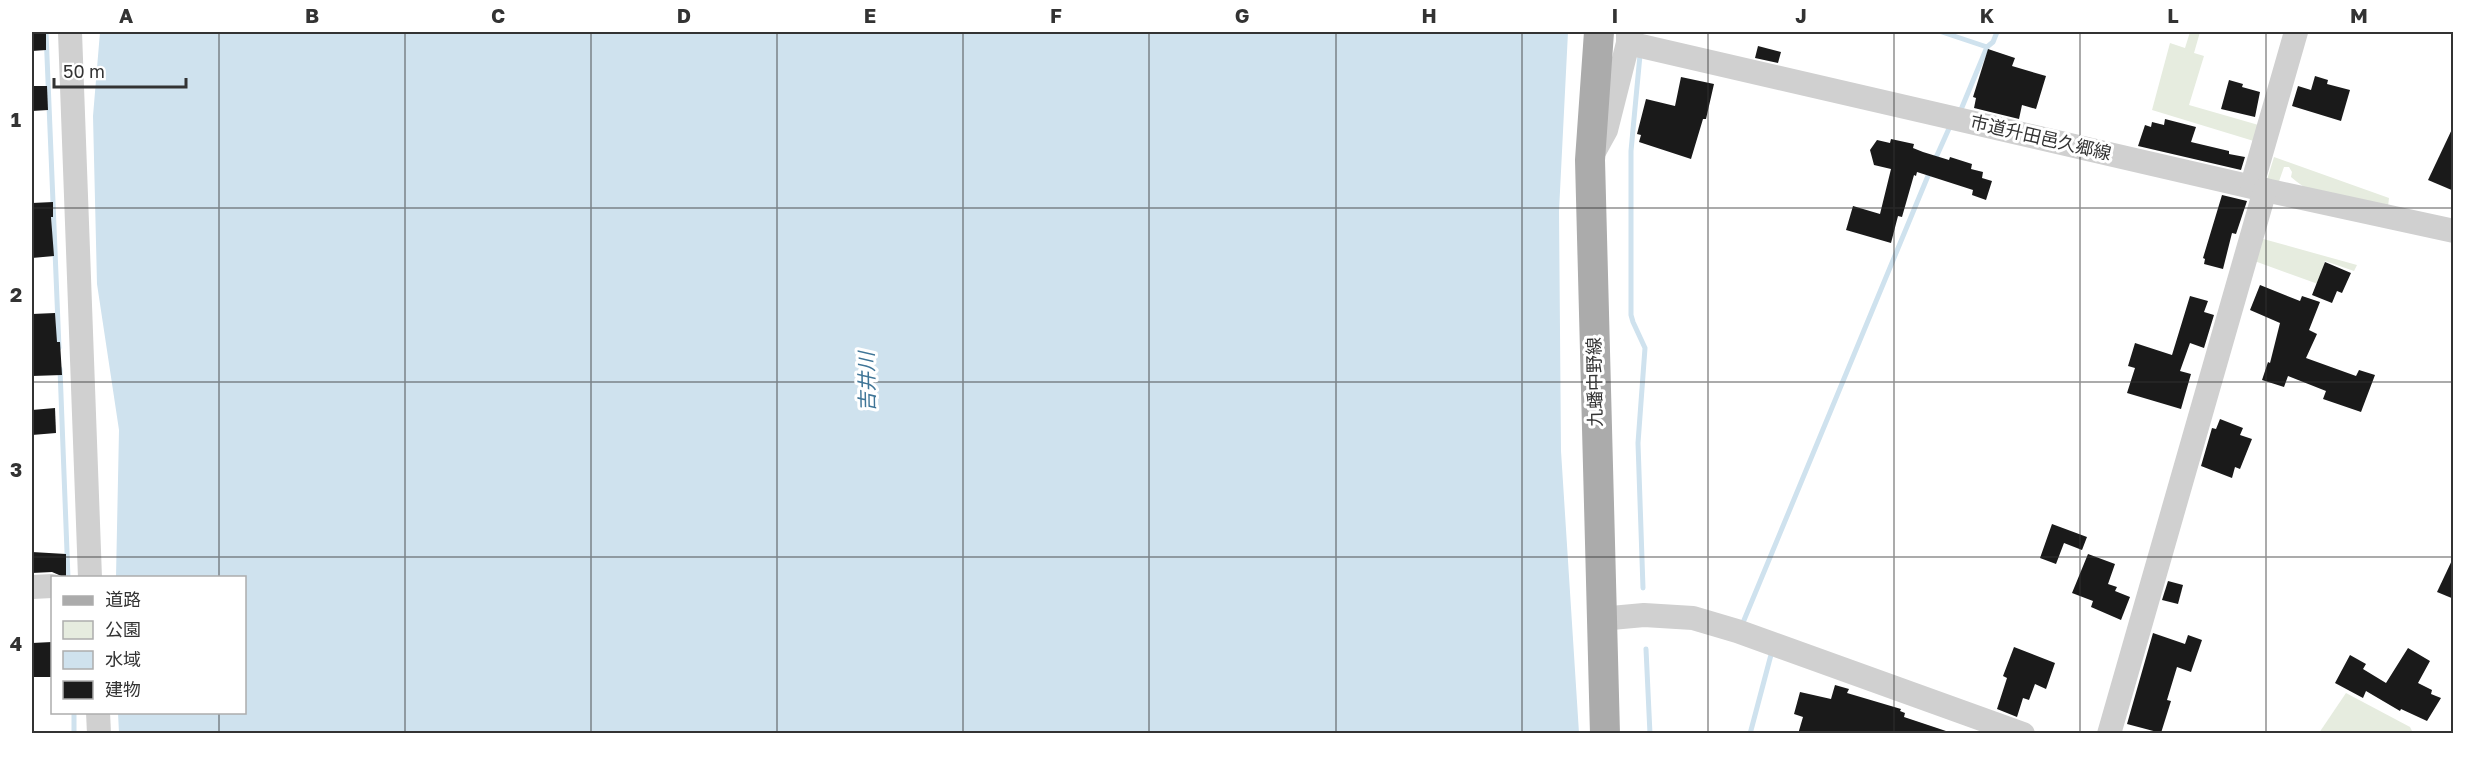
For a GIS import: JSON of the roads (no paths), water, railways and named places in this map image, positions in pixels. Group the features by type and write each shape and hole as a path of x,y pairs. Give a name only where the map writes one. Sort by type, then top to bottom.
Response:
{"main road":[{"name":"九蟠中野線","path":"1599,32 1590,160 1600,619 1605,734"}],"street":[{"path":"70,32 90,576"},
{"path":"2109,734 2259,188 2296,32"},
{"name":"市道升田邑久郷線","path":"1590,160 1605,130 1628,37 1957,118 2454,231"},
{"path":"32,587 51,586"},
{"path":"1600,619 1644,615 1693,618 1737,631 2023,734"},
{"path":"98,714 99,734"}],"water":[{"name":"吉井川","path":"100,32 1568,32 1559,211 1561,451 1579,733 119,733 118,714 246,714 246,576 116,576 119,430 97,284 93,116"}],"waterway":[{"path":"46,32 59,348"},
{"path":"1942,32 1987,47"},
{"path":"1960,112 1987,47 1993,42 1997,32"},
{"path":"1643,588 1638,443 1645,348 1631,315 1631,151 1640,55 1644,55"},
{"path":"1934,162 1951,124"},
{"path":"1742,625 1930,171"},
{"path":"60,369 68,576"},
{"path":"1646,649 1650,734"},
{"path":"1750,734 1772,651"},
{"path":"74,714 74,734"}]}
